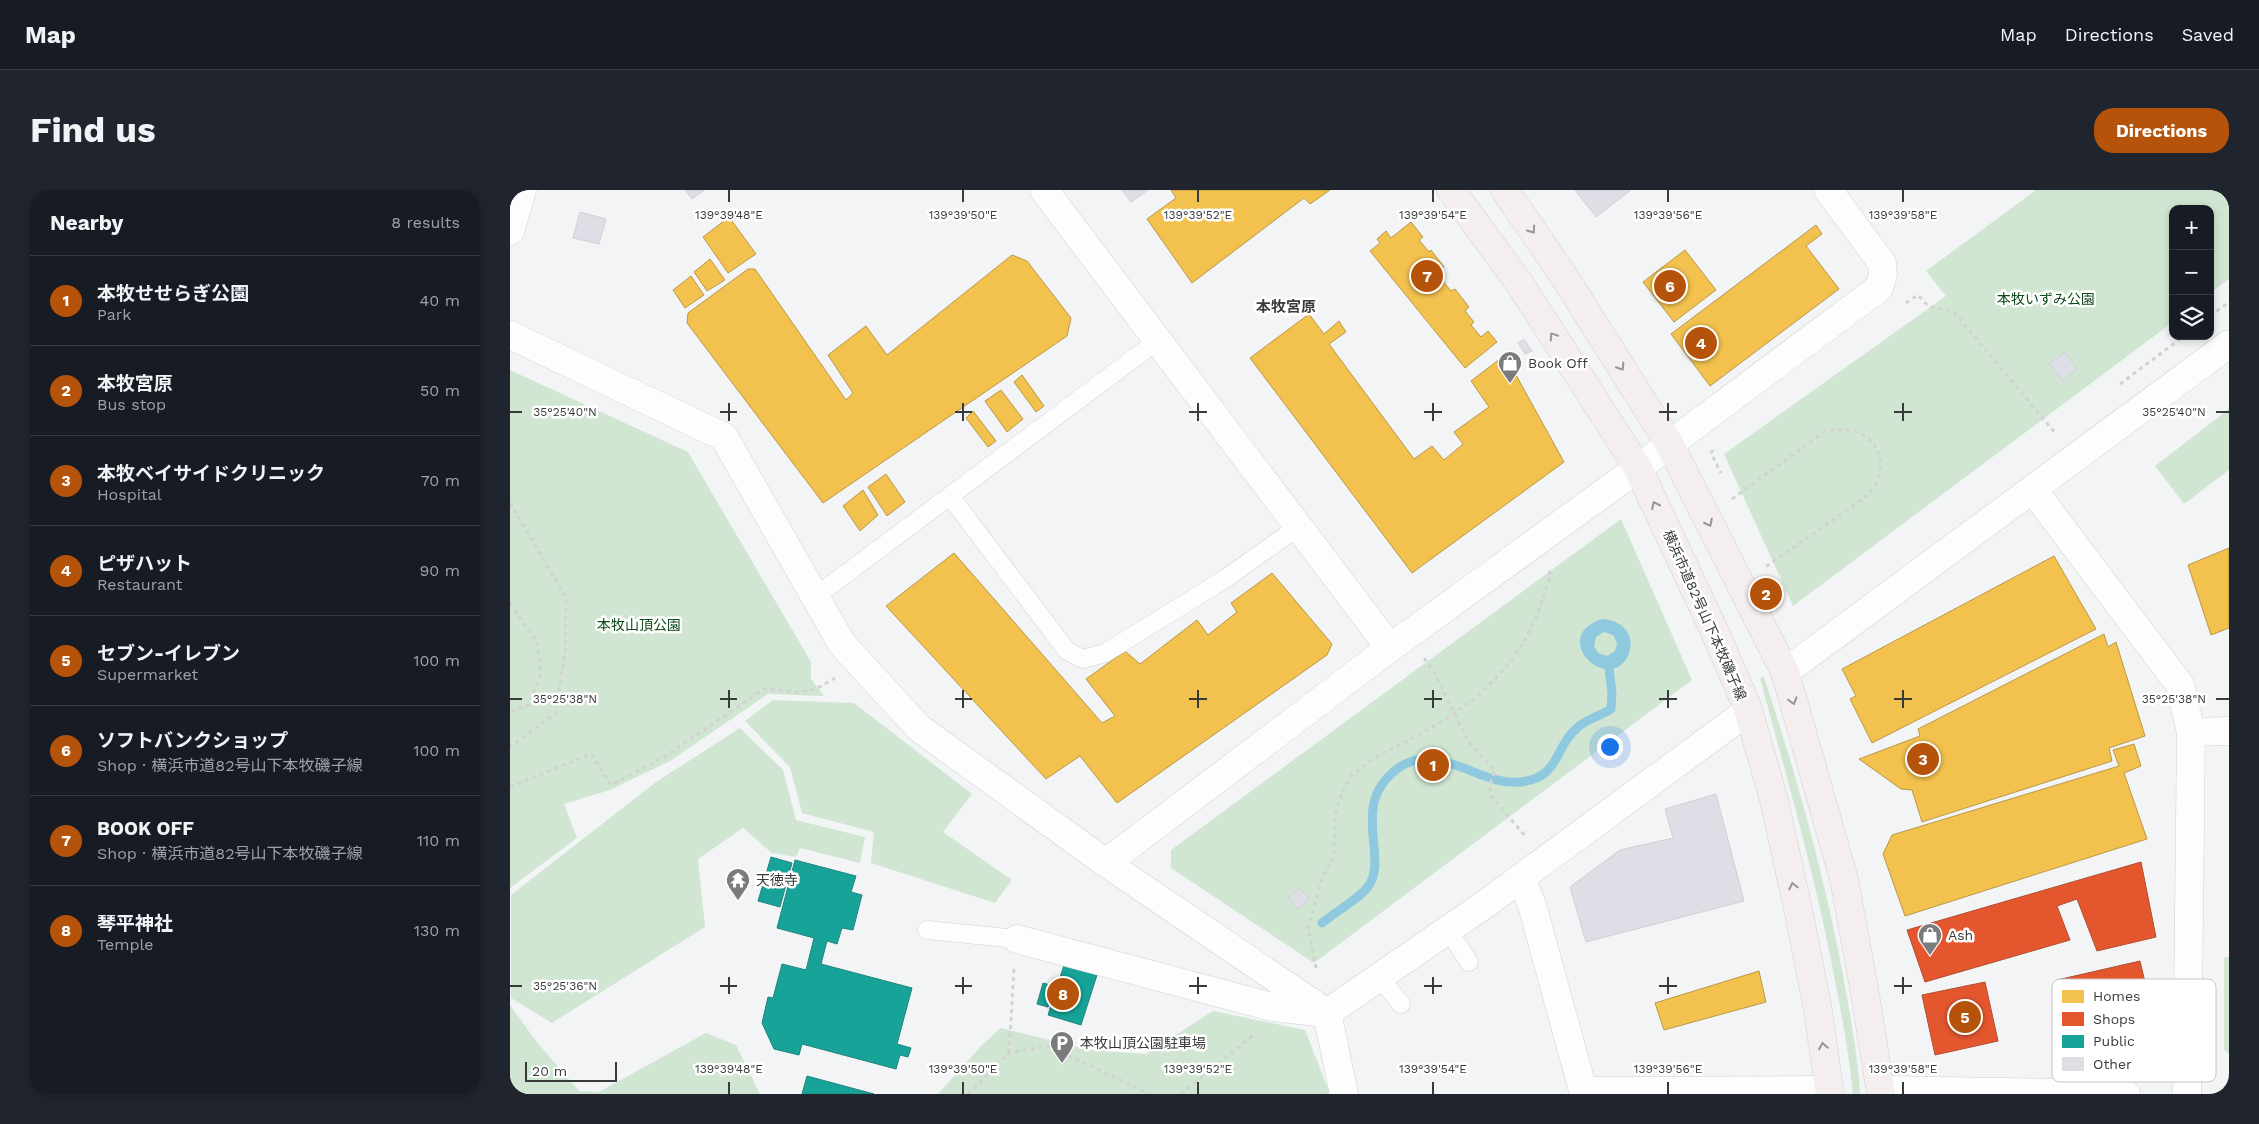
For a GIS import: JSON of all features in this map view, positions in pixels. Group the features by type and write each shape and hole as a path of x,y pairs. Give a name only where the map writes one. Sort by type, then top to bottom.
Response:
{"main road":[{"name":"横浜市道82号山下本牧磯子線","path":"1451,190 1520,284 1638,468 1719,640 1748,711 1774,800 1817,1005 1830,1092"},
{"path":"1505,190 1565,278 1668,443 1785,672 1844,879 1881,1092"}],"street":[{"path":"510,231 522,190"},
{"path":"1044,190 1390,648"},
{"path":"1106,863 1390,648 1638,468 1668,443 1879,288 1883,275 1882,263 1828,190"},
{"path":"510,335 724,436 842,644 919,728 1106,863 1327,1013 1344,1094"},
{"path":"1785,672 2229,344"},
{"path":"2033,490 2180,686 2192,732 2189,979"},
{"path":"1017,938 1272,1007 1327,1013 1380,978 1521,878 1748,711"},
{"path":"2192,732 2229,731"},
{"path":"1521,878 1532,906 1584,1093 1830,1092"},
{"path":"1881,1092 2126,1094"}],"lane":[{"path":"815,597 1158,342"},
{"path":"950,496 1067,651 1084,659 1105,654 1225,578 1298,527"},
{"path":"927,930 1017,938"},
{"path":"1448,930 1469,962"},
{"path":"1380,978 1401,1004"}],"path":[{"path":"1902,306 1918,295 1928,306 1954,312 2055,433 2049,438"},
{"path":"2214,313 2229,302"},
{"path":"1736,507 1732,498 1824,432 1837,428 1850,429 1863,434 1874,444 1880,457 1880,472 1876,484 1867,496 1764,568"},
{"path":"1716,444 1711,453 1724,480"},
{"path":"510,503 566,597 565,652 556,714 510,747"},
{"path":"1760,560 1768,576"},
{"path":"1317,973 1308,927 1323,876 1334,857 1335,815 1343,790 1352,775 1380,754 1408,741 1454,713 1489,686 1512,660 1525,640 1537,615 1551,574 1543,564"},
{"path":"510,603 537,642 541,672 529,705 510,712"},
{"path":"1422,654 1434,672 1468,741 1495,771 1490,784 1490,795 1528,838"},
{"path":"510,787 590,754 611,785 664,757 764,689 797,692 816,689"},
{"path":"1009,1053 1017,938"},
{"path":"1181,1094 1262,1028"},
{"path":"968,1094 1009,1053 1048,1046 1150,1094"}],"green space":[{"name":"本牧いずみ公園","path":"2036,190 2229,190 2229,279 2214,290 2214,205 2169,205 2169,325 1793,606 1724,454 1946,296 1926,271"},
{"name":"本牧山頂公園","path":"510,370 688,452 811,662 811,679 824,696 768,694 670,761 610,790 564,804 577,838 510,888"},
{"path":"2229,409 2229,470 2184,504 2155,466"},
{"path":"1621,519 1692,680 1314,963 1171,868 1171,850"},
{"path":"1764,677 1798,786 1835,933 1850,1016 1860,1094 1853,1094 1836,985 1825,933 1799,823 1760,678"},
{"path":"773,700 854,703 972,794 943,832 1012,880 995,903 871,863 874,832 802,813 790,767 745,721"},
{"path":"740,728 783,770 796,820 865,837 860,863 800,848 796,857 772,853 743,828 698,859 705,927 552,1023 511,998 511,895 656,782"},
{"path":"2224,957 2229,957 2229,1053 2224,1050"},
{"path":"510,1005 536,1041 579,1091 599,1092 706,1033 736,1045 760,1094 510,1094"},
{"path":"1213,1011 1305,1030 1330,1094 938,1094 984,1043 1001,1028 1091,1050 1146,1054"}],"water":[{"path":"1602,619 1616,622 1626,630 1631,642 1630,648 1628,656 1619,666 1608,669 1597,666 1587,659 1581,649 1580,638 1587,627","holes":["1604,632 1613,635 1617,643 1615,651 1607,656 1598,653 1594,646 1596,637"]}],"building: Homes":[{"path":"1171,190 1330,190 1310,204 1304,198 1192,283 1147,219 1176,198"},
{"path":"729,217 756,254 728,273 703,237"},
{"path":"1411,222 1423,237 1419,240 1429,252 1431,250 1444,267 1436,273 1451,291 1455,289 1469,307 1465,311 1474,322 1471,325 1481,337 1488,331 1497,342 1465,368 1370,251 1380,243 1377,239 1386,231 1391,238"},
{"path":"1816,225 1822,234 1806,246 1839,289 1710,386 1671,334"},
{"path":"1685,250 1716,290 1674,322 1643,282"},
{"path":"1012,255 1027,261 1071,318 1067,336 823,503 687,323 688,313 748,269 755,269 846,400 853,393 828,355 866,326 887,355"},
{"path":"710,259 725,280 707,291 694,272"},
{"path":"691,276 704,295 685,308 673,290"},
{"path":"1309,314 1324,334 1339,321 1346,332 1329,344 1414,459 1432,446 1444,460 1463,444 1454,432 1489,407 1471,381 1505,355 1564,462 1412,573 1250,358"},
{"path":"1022,375 1044,406 1036,412 1014,382"},
{"path":"1001,390 1023,419 1007,432 985,401"},
{"path":"973,411 996,441 988,447 966,418"},
{"path":"886,474 905,502 887,516 868,487"},
{"path":"863,490 878,515 860,531 843,506"},
{"path":"2229,548 2229,628 2211,635 2188,565"},
{"path":"954,553 1102,723 1115,716 1086,679 1125,651 1140,664 1197,620 1208,635 1237,612 1231,603 1272,573 1332,644 1327,655 1117,803 1080,756 1046,779 886,606"},
{"path":"2054,556 2096,629 1872,743 1850,699 1856,696 1842,669"},
{"path":"2104,634 2108,647 2116,642 2145,736 2109,748 2112,761 1922,822 1912,790 1901,789 1859,759 1920,736 1918,729"},
{"path":"2134,744 2141,766 2124,773 2147,839 1905,916 1883,854 1892,835 2119,766 2113,750"},
{"path":"1759,971 1766,1002 1664,1030 1655,1003"}],"building: Shops":[{"path":"2141,862 2156,937 2097,951 2077,899 2057,906 2070,940 1925,982 1907,930"},
{"path":"2140,961 2144,979 2061,979"},
{"path":"1985,982 1998,1041 1935,1055 1922,995"}],"building: Public":[{"path":"771,857 792,863 780,907 758,901"},
{"path":"795,860 856,876 851,892 862,895 853,930 842,928 837,944 827,941 821,964 912,988 897,1044 911,1048 908,1057 900,1055 896,1069 802,1044 799,1055 774,1049 762,1023 768,997 773,998 782,964 806,970 814,938 777,928"},
{"path":"1064,965 1097,975 1081,1025 1048,1015"},
{"path":"1043,983 1054,986 1048,1007 1037,1004"},
{"path":"807,1076 874,1094 802,1094"}],"building: Other":[{"path":"685,190 704,190 692,199"},
{"path":"1122,190 1148,190 1131,202"},
{"path":"1575,190 1631,190 1596,217"},
{"path":"580,212 606,219 599,244 573,238"},
{"path":"1524,339 1532,351 1525,354 1518,343"},
{"path":"2065,352 2077,369 2063,381 2049,364"},
{"path":"1763,580 1771,594 1765,597 1757,583"},
{"path":"1716,794 1744,901 1586,942 1570,887 1620,850 1673,838 1665,809"},
{"path":"1299,888 1309,899 1298,909 1288,898"}],"waterway":[{"path":"1322,923 1363,892 1373,876 1375,862 1372,815 1375,799 1383,784 1397,769 1412,761 1428,759 1443,761 1505,782 1521,782 1534,779 1550,768 1570,735 1578,727 1611,709 1612,693 1609,668"}],"place":[{"name":"BOOK OFF","path":"1427,276"},
{"name":"ソフトバンクショップ","path":"1670,286"},
{"name":"ピザハット","path":"1701,343"},
{"name":"Book Off","path":"1510,384"},
{"name":"本牧宮原","path":"1766,594"},
{"name":"本牧ベイサイドクリニック","path":"1923,759"},
{"name":"本牧せせらぎ公園","path":"1433,765"},
{"name":"天徳寺","path":"738,901"},
{"name":"Ash","path":"1930,956"},
{"name":"琴平神社","path":"1063,994"},
{"name":"セブン-イレブン","path":"1965,1017"},
{"name":"本牧山頂公園駐車場","path":"1062,1064"}],"district":[{"name":"本牧宮原","path":"1286,307"}]}
